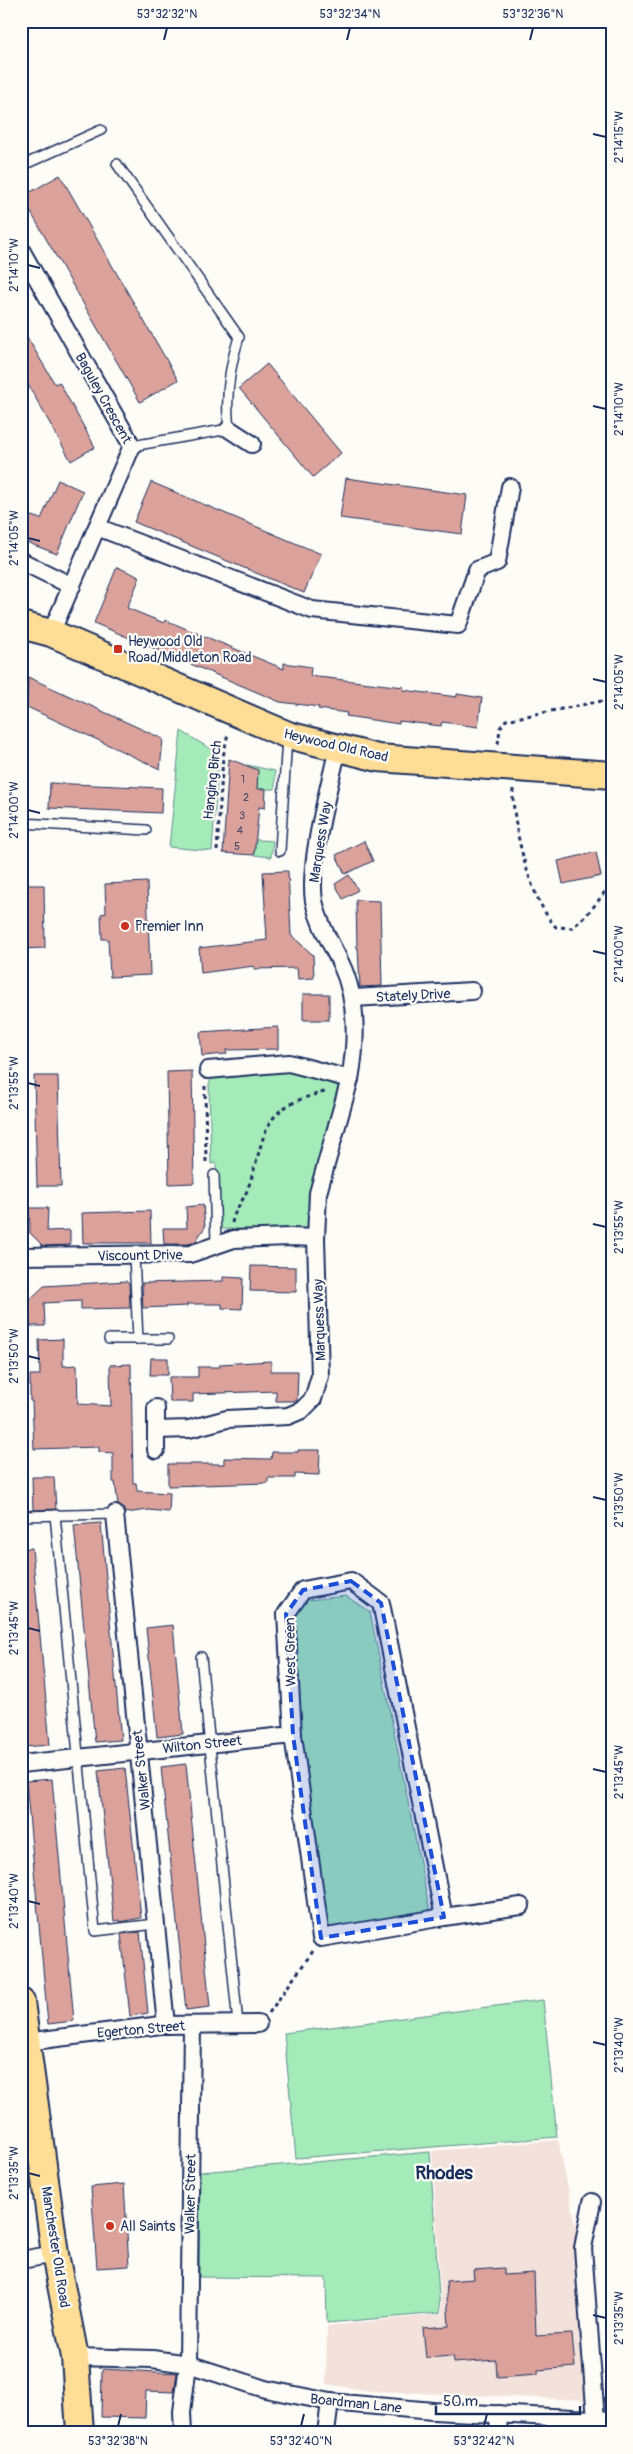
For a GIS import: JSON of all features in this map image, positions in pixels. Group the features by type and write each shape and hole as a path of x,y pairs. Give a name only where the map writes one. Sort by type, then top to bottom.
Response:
{"main road":[{"name":"Heywood Old Road","path":"21,625 51,633 288,736 378,758 612,775"},
{"name":"Manchester Old Road","path":"21,2002 55,2254 75,2357 80,2433"}],"street":[{"name":"Baguley Crescent","path":"21,250 132,446 51,633"},
{"path":"230,429 252,444"},
{"path":"97,527 312,610 458,625 478,570 497,562 510,487"},
{"path":"21,561 72,586"},
{"name":"Marquess Way","path":"156,1430 189,1429 226,1419 288,1416 302,1410 314,1399 320,1376 316,1238 318,1193 350,1079 353,1060 354,998 341,965 321,924 313,892 318,848 338,748"},
{"name":"Stately Drive","path":"354,998 472,991"},
{"path":"208,1070 290,1063 350,1079"},
{"name":"Viscount Drive","path":"21,1256 190,1254 216,1243 234,1240 290,1236 316,1238"},
{"path":"156,1408 156,1450"},
{"name":"Walker Street","path":"115,1514 166,2025"},
{"name":"West Green","path":"321,1938 293,1735 286,1614 303,1590 351,1581 381,1603 444,1917"},
{"name":"Wilton Street","path":"21,1764 293,1735"},
{"path":"321,1938 521,1906"},
{"name":"Egerton Street","path":"26,2042 166,2025 258,2024"},
{"name":"Walker Street","path":"183,2433 182,2412 188,2364 192,2025"},
{"path":"592,2202 583,2248 604,2420"},
{"path":"21,2260 55,2254"},
{"name":"Boardman Lane","path":"75,2357 152,2359 188,2364 265,2389 330,2402 604,2420"},
{"path":"326,2433 330,2402"},
{"path":"498,2433 499,2414"}],"lane":[{"path":"21,166 101,130"},
{"path":"117,164 240,337 230,367 226,406 230,429 132,446"},
{"path":"280,851 288,736"},
{"path":"21,823 146,830"},
{"path":"214,1175 216,1243"},
{"path":"134,1256 138,1339"},
{"path":"109,1339 168,1339"},
{"path":"21,1516 115,1514"},
{"path":"54,1515 95,1931 156,1924"},
{"path":"201,1657 238,2024"}],"path":[{"path":"612,699 506,720 500,728 505,766 519,838 536,898 548,919 556,927 572,928 598,903 612,880"},
{"name":"Hanging Birch","path":"217,852 223,757 232,711"},
{"path":"208,1070 205,1079 206,1167 214,1175"},
{"path":"234,1240 232,1221 247,1190 262,1137 271,1118 278,1110 300,1098 325,1092 345,1097"},
{"path":"258,2024 275,2007 321,1938"}],"highlighted area":[{"path":"351,1581 381,1603 444,1917 321,1938 293,1735 286,1614 303,1590"}],"shaded area":[{"path":"558,2140 578,2236 588,2400 372,2391 326,2384 327,2326 442,2314 432,2151"}],"green space":[{"path":"181,731 219,754 212,851 169,847"},
{"path":"247,765 275,771 275,789 257,789 258,771"},
{"path":"247,839 273,841 271,857 254,855 255,846"},
{"path":"293,1070 345,1083 320,1151 310,1191 308,1230 220,1229 216,1163 211,1164 209,1084 213,1076"},
{"path":"346,1596 370,1612 430,1912 323,1928 288,1626 299,1601"},
{"path":"543,2000 557,2137 296,2158 284,2033"},
{"path":"430,2152 440,2313 327,2323 326,2278 199,2277 200,2172"}],"building":[{"path":"60,175 178,380 140,402 22,197"},
{"path":"21,327 55,384 59,382 95,447 71,461 21,372"},
{"path":"267,364 341,453 313,477 239,388"},
{"path":"346,478 467,495 462,534 340,518"},
{"path":"58,480 83,491 57,554 21,540 21,513 41,519"},
{"path":"151,482 321,554 304,593 134,522"},
{"path":"117,567 140,577 127,608 164,623 165,620 284,669 284,663 311,667 310,676 404,687 403,690 457,697 457,694 482,698 478,727 442,722 441,726 399,721 399,724 346,716 347,713 318,709 319,707 280,702 94,623"},
{"path":"28,677 163,739 160,769 27,707"},
{"path":"229,759 258,770 257,789 266,789 265,808 259,807 254,855 223,853"},
{"path":"50,783 162,788 161,813 49,808"},
{"path":"364,841 373,861 345,874 336,855"},
{"path":"596,852 601,876 563,884 558,861"},
{"path":"288,871 291,935 313,955 314,978 298,979 297,968 254,969 254,966 201,973 199,948 267,940 263,872"},
{"path":"349,875 358,890 343,899 335,884"},
{"name":"Premier Inn","path":"147,882 150,975 110,977 108,939 102,939 101,914 106,913 105,884"},
{"path":"21,885 44,885 45,948 21,949"},
{"path":"356,900 380,901 382,986 360,987"},
{"path":"303,994 329,994 329,1020 303,1020"},
{"path":"278,1027 278,1049 226,1050 227,1054 202,1056 200,1032"},
{"path":"192,1071 194,1183 169,1184 167,1072"},
{"path":"34,1076 58,1076 61,1186 37,1186"},
{"path":"203,1205 205,1227 195,1242 188,1244 164,1244 163,1228 187,1228 186,1207"},
{"path":"29,1208 48,1208 47,1231 70,1230 70,1245 43,1246 28,1231 30,1231"},
{"path":"150,1211 151,1243 83,1243 82,1213"},
{"path":"251,1266 296,1267 296,1292 250,1291"},
{"path":"223,1277 243,1278 242,1309 222,1308 222,1304 187,1304 187,1306 143,1308 142,1283 223,1281"},
{"path":"127,1281 129,1283 130,1308 81,1309 81,1301 44,1303 45,1326 30,1326 29,1304 24,1305 44,1286"},
{"path":"63,1339 63,1366 77,1365 78,1404 111,1406 110,1365 131,1364 133,1483 136,1483 137,1491 170,1493 169,1512 149,1510 125,1513 123,1508 118,1505 115,1482 113,1482 113,1453 99,1452 99,1447 34,1449 30,1375 40,1375 39,1340"},
{"path":"151,1358 168,1358 168,1375 150,1375"},
{"path":"271,1361 271,1371 298,1371 297,1401 276,1401 276,1391 193,1394 193,1402 170,1402 169,1377 198,1377 198,1367 220,1367 220,1364"},
{"path":"298,1450 320,1450 319,1475 295,1474 295,1478 268,1478 268,1483 168,1486 168,1464 224,1464 224,1458 271,1459 272,1452 298,1452"},
{"path":"32,1477 54,1477 56,1509 33,1510"},
{"path":"101,1523 121,1740 95,1742 74,1525"},
{"path":"32,1548 50,1745 23,1747 21,1549"},
{"path":"173,1625 183,1734 157,1737 146,1628"},
{"path":"186,1764 210,2007 186,2010 161,1767"},
{"path":"125,1768 141,1918 120,1922 120,1920 114,1921 98,1771"},
{"path":"52,1779 74,2021 48,2024 26,1781"},
{"path":"140,1932 148,2013 130,2016 121,1934"},
{"name":"All Saints","path":"124,2184 129,2266 97,2268 91,2187"},
{"path":"504,2268 504,2275 534,2273 536,2336 572,2334 575,2367 538,2370 538,2374 497,2377 496,2360 453,2363 453,2356 426,2358 423,2328 449,2326 446,2281 474,2279 473,2270"},
{"path":"102,2369 177,2373 174,2392 146,2391 145,2418 101,2417"}],"place":[{"name":"Heywood Old Road/Middleton Road","path":"118,649"},
{"name":"Premier Inn","path":"125,926"},
{"name":"All Saints","path":"110,2226"}],"district":[{"name":"Rhodes","path":"444,2172"}]}
